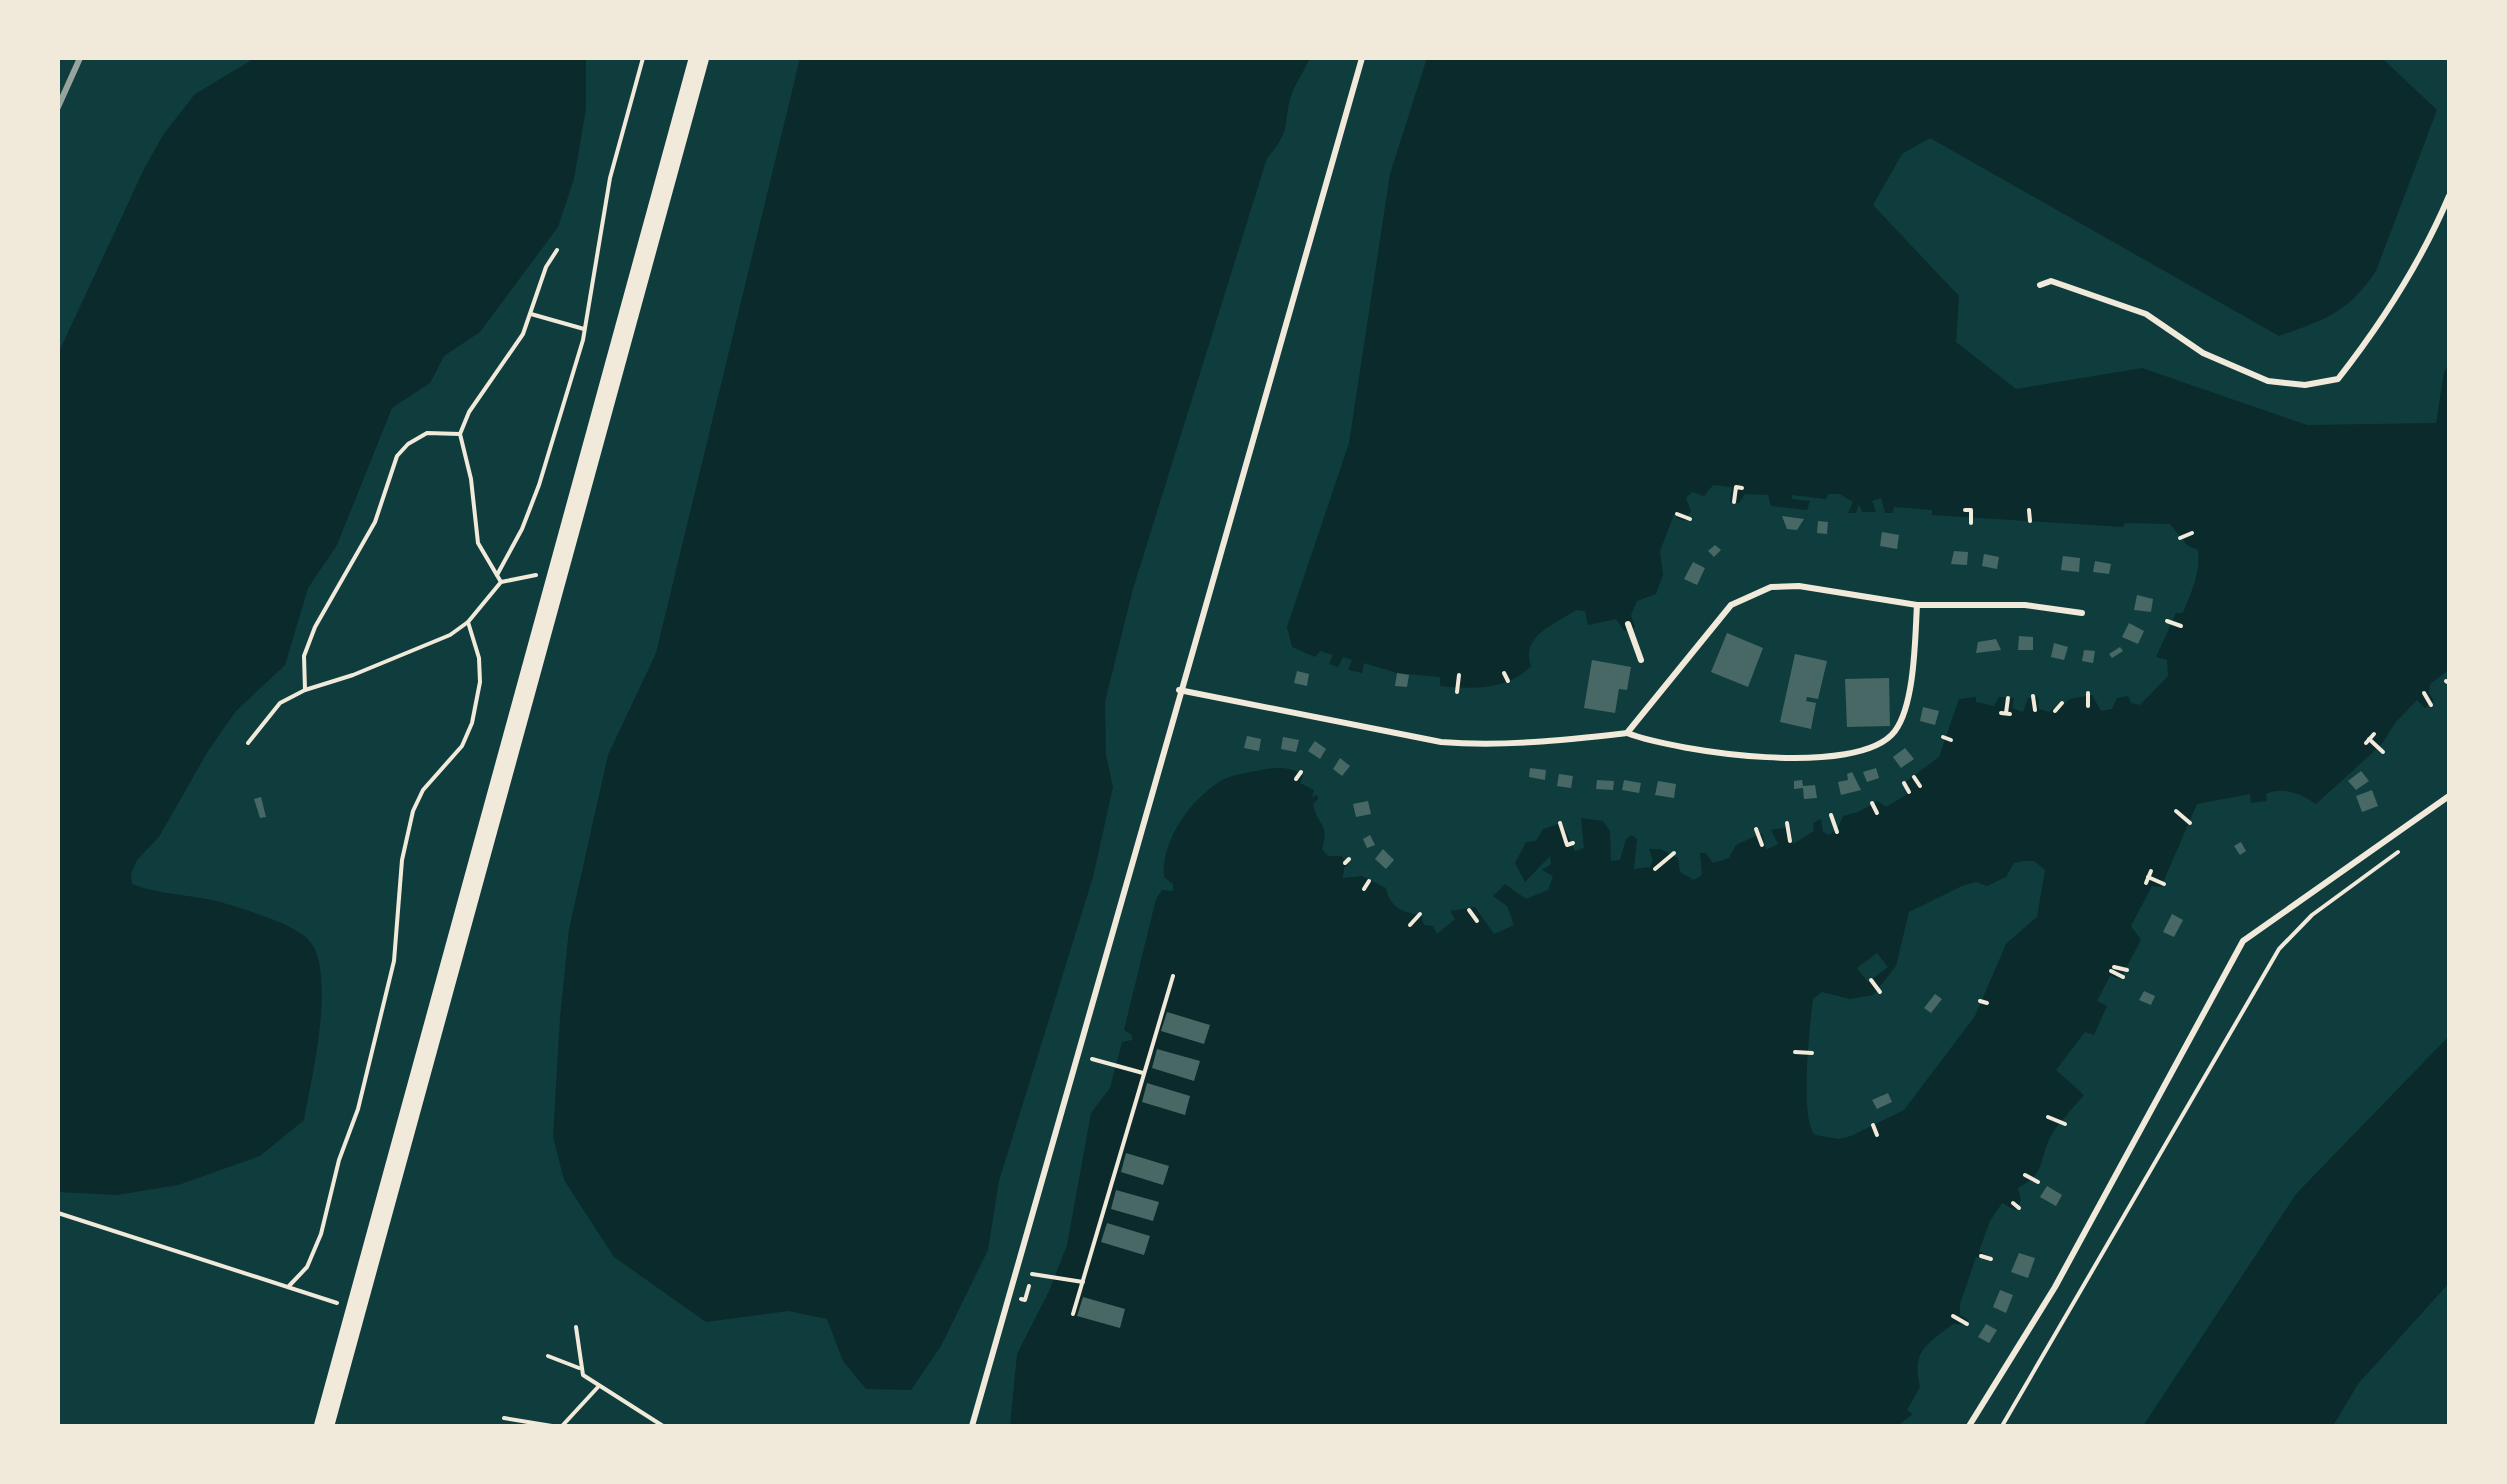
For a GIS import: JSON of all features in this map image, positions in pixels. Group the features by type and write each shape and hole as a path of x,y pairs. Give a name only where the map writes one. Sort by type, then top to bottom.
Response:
{"main road":[{"path":"324,1426 699,58"}],"lane":[{"path":"972,1426 1179,690 1362,58"},
{"path":"2040,285 2051,281 2146,314 2203,353 2268,381 2305,385 2338,379 2435,230 2449,196"},
{"path":"1627,733 1731,605 1771,587 1799,586 1917,605 2025,605 2082,613"},
{"path":"1179,690 1441,742 1531,743 1627,733 1656,744 1698,752 1782,758 1827,756 1883,742 1901,721 1909,684 1917,605"},
{"path":"1628,624 1641,660"},
{"path":"1969,1426 2055,1287 2238,948 2256,929 2449,796"}],"path":[{"path":"497,575 522,529 539,485 584,329 610,178 643,58"},
{"path":"501,582 478,543 471,479 460,434 469,412 523,334 546,267 557,250"},
{"path":"531,314 584,329"},
{"path":"305,690 304,656 315,627 375,522 397,456 408,444 427,433 460,434"},
{"path":"1734,502 1736,487 1742,488"},
{"path":"1965,510 1971,510 1971,523"},
{"path":"2029,510 2030,521"},
{"path":"1677,514 1690,519"},
{"path":"2180,538 2192,533"},
{"path":"248,743 280,703 305,690 411,653 450,635 468,622 501,582 531,575"},
{"path":"2167,621 2181,626"},
{"path":"289,1286 307,1267 321,1234 339,1160 358,1109 394,961 402,860 413,811 423,790 462,746 472,723 480,682 479,658 468,622"},
{"path":"1504,673 1508,681"},
{"path":"1457,692 1459,675"},
{"path":"2088,693 2088,706"},
{"path":"2424,693 2431,705"},
{"path":"2033,696 2035,710"},
{"path":"2006,713 2008,698"},
{"path":"2055,711 2062,703"},
{"path":"2374,734 2368,741 2383,752"},
{"path":"1943,737 1951,740"},
{"path":"1296,779 1301,772"},
{"path":"1914,777 1920,786"},
{"path":"1904,783 1909,792"},
{"path":"1872,803 1877,813"},
{"path":"2176,811 2190,823"},
{"path":"1831,815 1837,832"},
{"path":"1560,823 1567,845 1573,843"},
{"path":"1787,823 1790,841"},
{"path":"1756,829 1761,845"},
{"path":"2002,1426 2279,949 2312,915 2399,851"},
{"path":"1655,869 1674,853"},
{"path":"2151,871 2147,880 2164,884"},
{"path":"1364,889 1369,881"},
{"path":"1469,910 1477,921"},
{"path":"1410,925 1420,914"},
{"path":"2123,977 2113,969 2127,970"},
{"path":"1073,1314 1173,976"},
{"path":"1871,980 1880,992"},
{"path":"1980,1001 1987,1003"},
{"path":"1795,1052 1812,1053"},
{"path":"1098,1060 1143,1073"},
{"path":"2048,1117 2065,1124"},
{"path":"1873,1125 1877,1135"},
{"path":"2025,1175 2038,1182"},
{"path":"2013,1203 2019,1208"},
{"path":"58,1213 356,1309"},
{"path":"1981,1256 1991,1259"},
{"path":"1036,1272 1083,1282"},
{"path":"1953,1316 1967,1324"},
{"path":"576,1327 583,1375 663,1426"},
{"path":"548,1356 580,1368"},
{"path":"562,1426 598,1387"},
{"path":"504,1418 552,1426"}],"water":[{"path":"255,58 586,58 586,109 574,179 558,227 480,332 444,356 430,383 392,408 337,545 308,588 285,665 236,711 208,751 159,837 137,860 131,873 132,884 238,907 278,922 308,939 317,954 322,999 304,1120 260,1156 178,1185 117,1195 58,1192 58,354 144,169 163,135 195,94"},
{"path":"800,58 1310,58 1292,93 1284,133 1267,158 1133,589 1105,702 1106,755 1113,787 1093,877 999,1181 988,1250 941,1346 911,1390 866,1389 843,1361 827,1319 788,1311 706,1322 614,1257 564,1180 553,1137 569,929 608,755 656,653"},
{"path":"1427,58 2382,58 2437,110 2376,271 2345,306 2309,325 2279,336 1930,138 1902,154 1873,205 1959,296 1956,342 2016,389 2142,368 2307,425 2436,423 2444,372 2449,364 2449,670 2430,684 2429,693 2434,701 2425,708 2417,700 2395,723 2382,744 2316,804 2298,794 2279,791 2266,794 2267,801 2251,803 2250,794 2197,804 2161,887 2152,886 2131,926 2141,940 2120,979 2110,976 2097,1001 2107,1006 2094,1035 2085,1032 2056,1070 2084,1095 2051,1136 2036,1174 2018,1188 2021,1201 2015,1210 2002,1203 1990,1221 1979,1251 1991,1257 1989,1260 1976,1257 1960,1304 1960,1315 1968,1320 1966,1325 1953,1324 1923,1350 1918,1365 1920,1387 1907,1410 1913,1414 1897,1426 1010,1426 1017,1354 1049,1291 1067,1245 1091,1113 1110,1088 1122,1042 1132,1040 1132,1035 1124,1030 1156,899 1162,890 1173,891 1173,884 1164,877 1167,850 1188,811 1219,782 1234,775 1272,768 1299,773 1303,776 1300,783 1314,790 1312,797 1317,795 1318,799 1313,804 1325,834 1322,849 1328,856 1341,856 1349,864 1344,868 1343,878 1362,876 1386,888 1394,904 1403,911 1421,915 1424,925 1433,926 1437,934 1455,919 1450,911 1475,907 1494,934 1514,925 1507,906 1493,896 1505,884 1526,899 1548,890 1553,876 1542,870 1551,864 1550,856 1525,882 1515,863 1526,842 1536,841 1543,829 1562,823 1575,851 1584,848 1581,818 1603,821 1610,831 1611,861 1620,860 1626,839 1631,835 1637,839 1634,869 1650,867 1653,860 1649,849 1660,849 1678,858 1680,872 1694,880 1702,875 1700,853 1706,853 1713,863 1729,858 1736,845 1762,833 1766,850 1778,844 1771,830 1790,827 1793,844 1814,831 1813,823 1821,819 1823,832 1829,835 1838,828 1843,816 1878,801 1886,807 1906,795 1904,783 1939,757 1959,699 1976,697 1976,702 1994,706 1999,697 2014,698 2012,708 2023,712 2028,698 2038,697 2039,709 2049,712 2061,702 2064,704 2070,699 2092,695 2101,711 2112,709 2117,698 2128,696 2131,703 2140,705 2168,676 2167,660 2156,657 2176,613 2183,613 2195,582 2199,558 2198,550 2188,546 2170,524 2125,523 2123,527 1932,515 1932,510 1894,507 1893,513 1885,513 1881,498 1872,501 1876,512 1862,512 1859,504 1856,513 1848,513 1853,502 1840,494 1828,494 1826,499 1791,495 1792,499 1810,501 1807,510 1771,506 1768,495 1745,494 1739,503 1730,502 1732,487 1713,485 1704,496 1692,492 1686,498 1691,511 1685,521 1676,518 1678,512 1675,512 1660,551 1663,575 1656,594 1637,601 1631,615 1635,627 1624,631 1616,619 1588,625 1585,611 1576,610 1541,632 1530,647 1531,666 1511,680 1476,688 1440,686 1440,677 1397,673 1364,663 1362,673 1348,670 1352,660 1343,657 1338,667 1329,664 1333,655 1320,651 1315,657 1292,647 1287,627 1349,443 1390,174","holes":["2034,861 2045,870 2037,917 2006,944 1975,1016 1904,1110 1851,1136 1839,1139 1815,1135 1810,1125 1807,1091 1813,999 1822,992 1850,999 1873,995 1896,966 1909,912 1962,886 1976,882 1987,886 2006,877 2014,863"]},
{"path":"2449,1036 2449,1283 2358,1384 2333,1426 2143,1426 2296,1194"}],"pier":[{"path":"1877,953 1888,967 1868,982 1857,968"}],"building":[{"path":"1782,516 1804,519 1797,530 1787,529"},
{"path":"1818,521 1828,522 1827,534 1817,533"},
{"path":"1882,532 1899,535 1897,549 1880,546"},
{"path":"1715,545 1721,550 1714,557 1708,551"},
{"path":"1954,551 1968,552 1967,565 1951,564"},
{"path":"1984,554 1999,557 1997,569 1982,566"},
{"path":"2063,556 2080,558 2079,572 2061,570"},
{"path":"2095,561 2111,564 2109,574 2093,572"},
{"path":"1693,562 1705,568 1697,585 1684,579"},
{"path":"2137,595 2153,599 2151,612 2134,610"},
{"path":"2129,623 2144,631 2138,644 2122,637"},
{"path":"1727,633 1763,648 1748,687 1711,672"},
{"path":"2019,636 2033,637 2033,650 2018,650"},
{"path":"1996,639 2001,650 1976,653 1978,642"},
{"path":"2054,643 2068,647 2064,660 2051,657"},
{"path":"2120,647 2123,651 2112,658 2109,654"},
{"path":"2084,650 2095,651 2093,663 2082,661"},
{"path":"1795,654 1827,661 1818,699 1807,697 1806,701 1816,703 1811,729 1780,722"},
{"path":"1592,660 1631,667 1627,690 1619,689 1615,713 1584,708"},
{"path":"1297,671 1309,674 1307,686 1294,683"},
{"path":"1397,673 1409,675 1407,687 1395,686"},
{"path":"1889,678 1890,726 1847,727 1845,679"},
{"path":"1923,707 1939,711 1935,725 1920,721"},
{"path":"1247,736 1261,739 1259,751 1244,748"},
{"path":"1283,737 1299,740 1296,752 1281,749"},
{"path":"1315,741 1326,749 1320,759 1308,751"},
{"path":"1905,748 1914,759 1901,768 1893,757"},
{"path":"1340,758 1350,766 1342,776 1333,769"},
{"path":"1530,768 1546,770 1545,780 1529,777"},
{"path":"1876,768 1879,778 1867,782 1863,772"},
{"path":"2361,771 2369,781 2356,790 2348,781"},
{"path":"1852,772 1861,790 1841,795 1838,782 1848,780 1847,774"},
{"path":"1559,774 1573,776 1571,788 1557,786"},
{"path":"1597,780 1614,781 1613,790 1596,789"},
{"path":"1624,780 1641,783 1639,793 1622,790"},
{"path":"1802,780 1803,786 1815,785 1817,798 1804,799 1803,788 1794,789 1794,781"},
{"path":"1658,781 1676,784 1674,798 1655,795"},
{"path":"2372,790 2378,806 2362,812 2356,796"},
{"path":"261,797 266,817 260,818 254,799"},
{"path":"1368,801 1371,814 1356,817 1353,804"},
{"path":"1370,835 1375,845 1367,848 1363,839"},
{"path":"2241,842 2246,851 2240,855 2234,846"},
{"path":"1383,849 1394,860 1386,869 1375,859"},
{"path":"2172,914 2183,920 2174,937 2163,932"},
{"path":"2144,991 2155,996 2151,1005 2139,1000"},
{"path":"1935,994 1942,999 1931,1013 1924,1008"},
{"path":"1167,1012 1210,1025 1204,1044 1161,1031"},
{"path":"1157,1049 1200,1061 1194,1081 1152,1068"},
{"path":"1147,1083 1190,1096 1185,1115 1142,1102"},
{"path":"1888,1093 1892,1102 1877,1109 1872,1100"},
{"path":"1126,1153 1169,1166 1163,1185 1121,1172"},
{"path":"2047,1186 2062,1195 2056,1206 2040,1197"},
{"path":"1116,1190 1159,1202 1153,1221 1111,1209"},
{"path":"1107,1223 1150,1236 1144,1255 1101,1242"},
{"path":"2019,1253 2035,1258 2028,1278 2011,1272"},
{"path":"2000,1290 2013,1295 2006,1313 1993,1307"},
{"path":"1083,1297 1125,1309 1120,1328 1077,1316"},
{"path":"1986,1324 1997,1330 1989,1343 1978,1337"}],"railway":[{"path":"58,107 80,58"}]}
